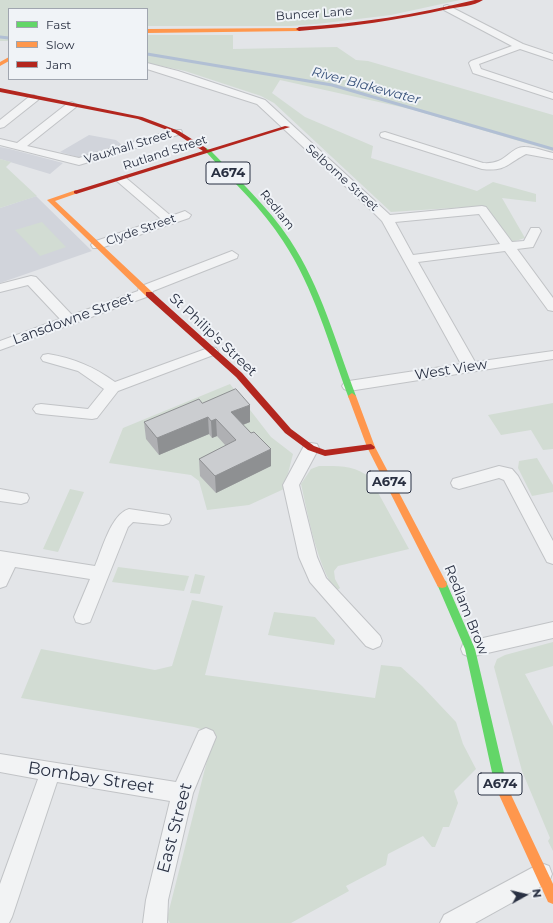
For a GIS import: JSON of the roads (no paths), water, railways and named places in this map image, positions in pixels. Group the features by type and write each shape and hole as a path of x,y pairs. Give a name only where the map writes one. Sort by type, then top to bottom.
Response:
{"main road":[{"name":"Buncer Lane","path":"148,31 291,29 328,26 395,19 481,0"},
{"name":"Redlam","path":"0,90 140,118 177,132 209,152 276,226 295,254 314,295 349,386"},
{"name":"Rutland Street","path":"50,200 122,180 287,127"},
{"name":"St Philip's Street","path":"50,200 239,376 288,431 311,448 325,453 371,447"},
{"name":"Redlam Brow","path":"349,386 371,447 448,596 470,649 498,780 541,874"},
{"name":"A674","path":"541,874 553,898"}],"street":[{"path":"447,8 520,46 553,57"},
{"path":"520,46 474,63 477,71 553,96"},
{"name":"Selborne Street","path":"148,66 174,72 261,102 387,219 470,367"},
{"path":"0,125 34,98"},
{"path":"0,142 20,146 72,104"},
{"name":"Vauxhall Street","path":"20,146 79,162 177,132"},
{"path":"385,135 482,166 492,167 506,163 515,155 525,150 553,156"},
{"path":"122,180 169,220"},
{"path":"387,219 482,210 553,307"},
{"name":"Clyde Street","path":"97,245 185,215"},
{"path":"410,259 529,244 535,231"},
{"name":"Lansdowne Street","path":"0,346 146,291 232,255"},
{"path":"0,288 31,280 69,320"},
{"path":"41,409 92,414 113,388 211,351"},
{"name":"West View","path":"349,386 553,355"},
{"path":"48,358 64,360 88,369 113,388"},
{"path":"311,448 291,485 308,557 319,582 373,641"},
{"path":"459,483 499,472 506,473 510,476 553,557"},
{"path":"0,496 21,498"},
{"path":"83,617 121,524 129,515 162,519"},
{"path":"0,581 5,559 100,574"},
{"path":"470,649 553,630"},
{"name":"East Street","path":"155,923 157,900 182,793 206,737"},
{"name":"Bombay Street","path":"0,763 50,773 182,793"},
{"path":"0,917 50,773"},
{"path":"452,923 541,874"}],"waterway":[{"name":"River Blakewater","path":"0,37 8,38"},
{"name":"River Blakewater","path":"148,54 332,85 553,149"}]}
